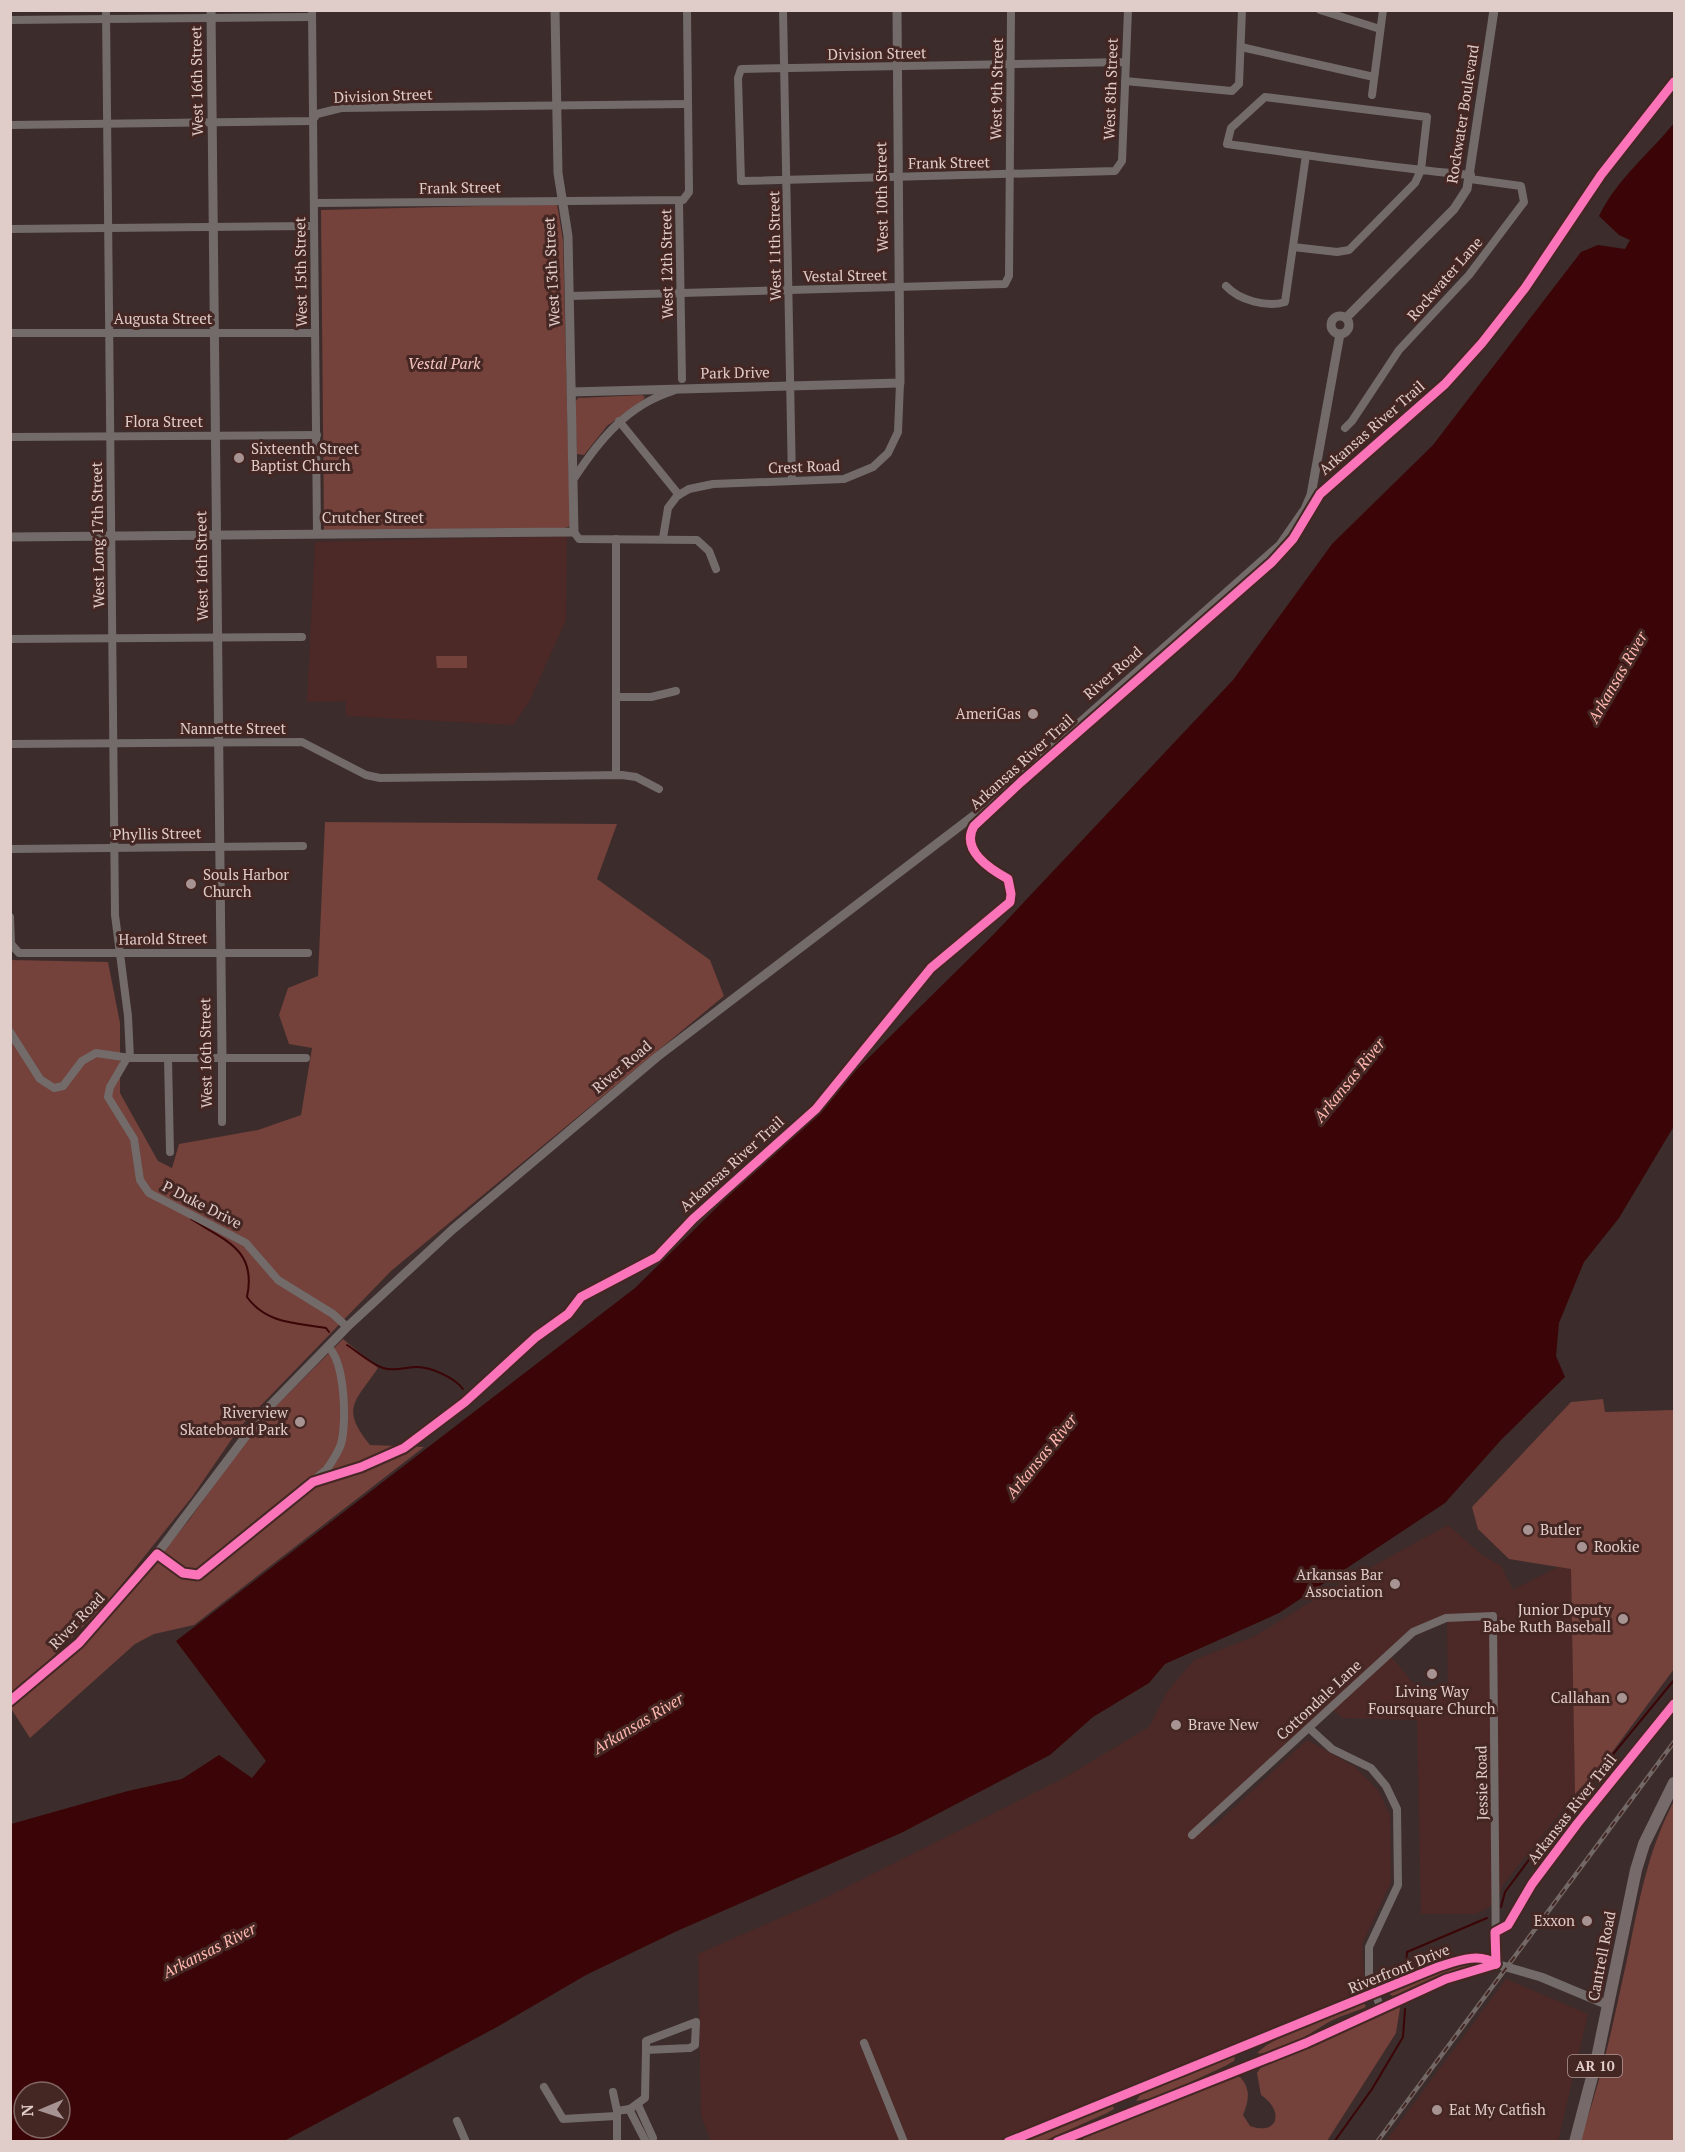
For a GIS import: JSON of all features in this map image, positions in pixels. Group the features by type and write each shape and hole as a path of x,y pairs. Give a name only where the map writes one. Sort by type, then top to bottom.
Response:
{"main road":[{"name":"Cantrell Road","path":"1575,2142 1640,1856 1674,1783"}],"street":[{"name":"West 13th Street","path":"555,10 558,173 568,236 574,532"},
{"name":"West 12th Street","path":"682,379 679,201 686,198 689,192 687,10"},
{"name":"West 11th Street","path":"783,10 792,481"},
{"name":"West 10th Street","path":"897,10 895,66 900,383"},
{"name":"West 9th Street","path":"1009,276 1011,10"},
{"name":"West 8th Street","path":"1120,167 1128,10"},
{"path":"1125,81 1227,92 1236,88 1239,84 1242,10"},
{"path":"1320,10 1380,29"},
{"path":"1372,95 1383,10"},
{"name":"Rockwater Boulevard","path":"1305,509 1315,478 1340,334 1348,328 1346,318 1454,209 1463,198 1471,177 1494,10"},
{"path":"10,20 106,15 312,14"},
{"name":"West 15th Street","path":"312,14 317,534"},
{"name":"West Long 17th Street","path":"106,15 114,848 118,953 128,1016 128,1058"},
{"name":"West 16th Street","path":"211,15 222,1122"},
{"path":"1241,47 1374,77"},
{"name":"Division Street","path":"741,181 738,74 741,69 1126,62"},
{"path":"1293,247 1338,252 1349,250 1415,183 1421,170 1427,117 1265,97 1231,128 1227,144 1306,155 1421,170 1471,177"},
{"name":"Division Street","path":"10,125 312,121 317,114 341,108 688,104"},
{"path":"1226,286 1232,293 1265,304 1273,306 1285,302 1306,155"},
{"name":"Frank Street","path":"741,181 1009,175 1108,171 1120,167"},
{"name":"Rockwater Lane","path":"1345,428 1399,350 1469,275 1524,202 1521,186 1471,177"},
{"name":"Frank Street","path":"314,203 679,201"},
{"path":"10,229 314,226"},
{"name":"Vestal Street","path":"570,296 999,285 1007,282 1009,276"},
{"name":"Augusta Street","path":"10,333 315,333"},
{"name":"Park Drive","path":"571,392 900,383"},
{"name":"Crest Road","path":"679,495 689,489 713,484 844,479 864,473 891,449 898,432 900,383"},
{"path":"574,477 599,441 619,422 657,398 681,389"},
{"path":"619,422 679,495 665,517 663,538"},
{"name":"Flora Street","path":"10,437 317,435"},
{"name":"River Road","path":"10,1701 79,1643 157,1554 250,1429 347,1327 452,1230 657,1057 985,807 1271,554 1287,537 1305,509"},
{"name":"Crutcher Street","path":"10,537 574,532 579,539 697,540 709,551 716,569"},
{"path":"616,539 616,775"},
{"path":"10,639 302,637"},
{"path":"616,697 651,697 676,691"},
{"name":"Nannette Street","path":"10,744 303,742 366,775 380,778 616,775 636,777 659,789"},
{"name":"Phyllis Street","path":"10,849 303,846"},
{"name":"Harold Street","path":"10,917 11,944 19,953 308,953"},
{"path":"10,1032 40,1079 54,1088 63,1086 82,1061 92,1054 104,1052 128,1058 306,1058"},
{"name":"P Duke Drive","path":"128,1058 110,1087 108,1097 134,1139 138,1174 145,1190 158,1199 197,1216 246,1243 273,1276 298,1295 333,1314 347,1327"},
{"path":"168,1058 170,1152"},
{"path":"157,1554 187,1574 198,1575 327,1468 338,1454 344,1425 339,1367 328,1347"},
{"name":"Jessie Road","path":"1480,1617 1493,1616 1496,1964"},
{"name":"Cottondale Lane","path":"1191,1835 1413,1632 1446,1618 1480,1617"},
{"path":"1309,1728 1332,1749 1371,1768 1386,1786 1397,1809 1398,1885 1369,1947 1369,1979 1381,2008"},
{"name":"Riverfront Drive","path":"1008,2142 1458,1960 1487,1958 1496,1964 1541,1977 1608,2004"},
{"name":"Riverfront Drive","path":"1057,2142 1298,2046 1446,1979 1496,1964"},
{"path":"544,2087 563,2120 617,2113 629,2109 638,2105 646,2095 646,2050 646,2041 696,2022 695,2045 690,2048 646,2050"},
{"path":"864,2043 904,2142"},
{"path":"613,2092 617,2113 617,2142"},
{"path":"638,2105 648,2140"},
{"path":"629,2109 648,2140"},
{"path":"457,2121 466,2142"},
{"path":"648,2140 663,2142"}],"shaded area":[{"path":"567,536 566,620 529,702 513,725 346,716 346,701 307,702 315,542"},
{"path":"1448,1525 1482,1555 1501,1566 1513,1590 1558,1567 1571,1569 1575,1794 1502,1886 1498,1902 1476,1914 1421,1914 1417,1720 1343,1718 1332,1709 1390,1655 1417,1688 1426,1688 1426,1695 1448,1695 1447,1620 1488,1618 1489,1615 1445,1617 1421,1626 1403,1637 1207,1817 1212,1828 1307,1740 1355,1767 1378,1790 1390,1815 1391,1882 1362,1944 1365,1991 1359,1996 1072,2110 1084,2141 711,2141 701,2116 698,1954 821,1900 1064,1778 1149,1727 1167,1692 1194,1660 1253,1637 1342,1583"},
{"path":"1506,1979 1588,2014 1558,2141 1386,2141"}],"green space":[{"name":"Vestal Park","path":"557,204 563,240 570,526 565,528 324,530 321,210"},
{"path":"642,395 645,397 643,400 607,426 584,455 577,454 575,402 578,398"},
{"path":"436,656 467,656 467,668 437,668"},
{"path":"325,822 617,824 597,879 710,960 724,996 391,1271 240,1427 192,1497 107,1603 11,1698 11,960 108,962 120,1023 120,1093 158,1161 172,1168 179,1144 258,1130 301,1115 312,1048 289,1044 279,1015 288,988 318,976"},
{"path":"343,1339 378,1368 357,1398 353,1413 355,1422 370,1445 424,1447 194,1625 154,1634 135,1644 30,1738 10,1707 74,1652 124,1599 189,1520 258,1424"},
{"name":"Junior Deputy Babe Ruth Baseball","path":"1603,1399 1605,1412 1674,1410 1674,1669 1601,1767 1575,1794 1571,1569 1509,1559 1478,1529 1472,1507 1571,1402"},
{"path":"1674,1801 1674,2141 1579,2142 1607,2049 1645,1876 1657,1838"},
{"path":"1484,1962 1393,1996 1389,1994 1448,1969"},
{"path":"1363,2002 1366,2006 1364,2008 1333,2020 1296,2042 1275,2051 1257,2053 1291,2032"},
{"path":"1401,2002 1396,2033 1327,2141 1084,2142 1082,2136 1233,2076 1240,2077 1246,2086 1248,2100 1243,2115 1250,2126 1267,2128 1275,2120 1275,2114 1269,2101 1261,2095 1257,2073 1264,2063"},
{"path":"1235,2057 1234,2061 1225,2066 1159,2097 1136,2101 1143,2091 1226,2058"},
{"path":"1113,2106 1114,2109 1107,2113 1044,2141 1022,2142 1055,2126"}],"water":[{"name":"Arkansas River","path":"1674,123 1674,1126 1619,1218 1584,1262 1559,1323 1556,1356 1565,1377 1501,1440 1445,1503 1279,1613 1165,1664 1149,1683 1093,1717 1050,1755 901,1833 677,1931 586,1975 497,2027 284,2141 11,2141 11,1824 128,1791 182,1779 219,1755 252,1778 266,1761 176,1641 635,1288 993,935 1233,680 1332,544 1433,445 1581,252 1598,245 1625,249 1630,240 1619,235 1599,216 1624,178"}],"waterway":[{"path":"191,1219 227,1241 243,1257 249,1281 247,1297 263,1313 283,1321 326,1328 329,1332"},
{"path":"347,1345 383,1368 429,1369 449,1377 463,1389"},
{"path":"1501,1907 1505,1892 1554,1826 1674,1680"},
{"path":"1406,1966 1407,1952 1487,1918"},
{"path":"1334,2142 1372,2089 1403,2037 1405,2009"}],"railway":[{"path":"1377,2142 1674,1742"}],"cycle path":[{"name":"Arkansas River Trail","path":"10,1701 79,1643 157,1554 183,1573 198,1575 313,1482 361,1467 404,1448 465,1402 536,1337 568,1314 581,1297 657,1257 693,1219 816,1109 931,968 1010,902 1008,879 993,870 974,851 971,843 974,826 1272,562 1293,539 1320,494 1445,384 1482,343 1525,288 1601,175 1674,82"},
{"name":"Arkansas River Trail","path":"1496,1964 1495,1932 1508,1925 1532,1884 1577,1824 1674,1704"},
{"path":"1008,2142 1438,1967 1475,1958 1489,1960 1496,1964"},
{"path":"1057,2142 1306,2043 1446,1979 1496,1964"}],"place":[{"name":"Sixteenth Street Baptist Church","path":"239,458"},
{"name":"AmeriGas","path":"1033,714"},
{"name":"Souls Harbor Church","path":"191,884"},
{"name":"Riverview Skateboard Park","path":"300,1422"},
{"name":"Butler","path":"1528,1530"},
{"name":"Rookie","path":"1582,1547"},
{"name":"Arkansas Bar Association","path":"1395,1584"},
{"name":"Junior Deputy Babe Ruth Baseball","path":"1623,1619"},
{"name":"Living Way Foursquare Church","path":"1432,1674"},
{"name":"Callahan","path":"1622,1698"},
{"name":"Brave New","path":"1176,1725"},
{"name":"Exxon","path":"1587,1921"},
{"name":"Eat My Catfish","path":"1437,2110"}]}
